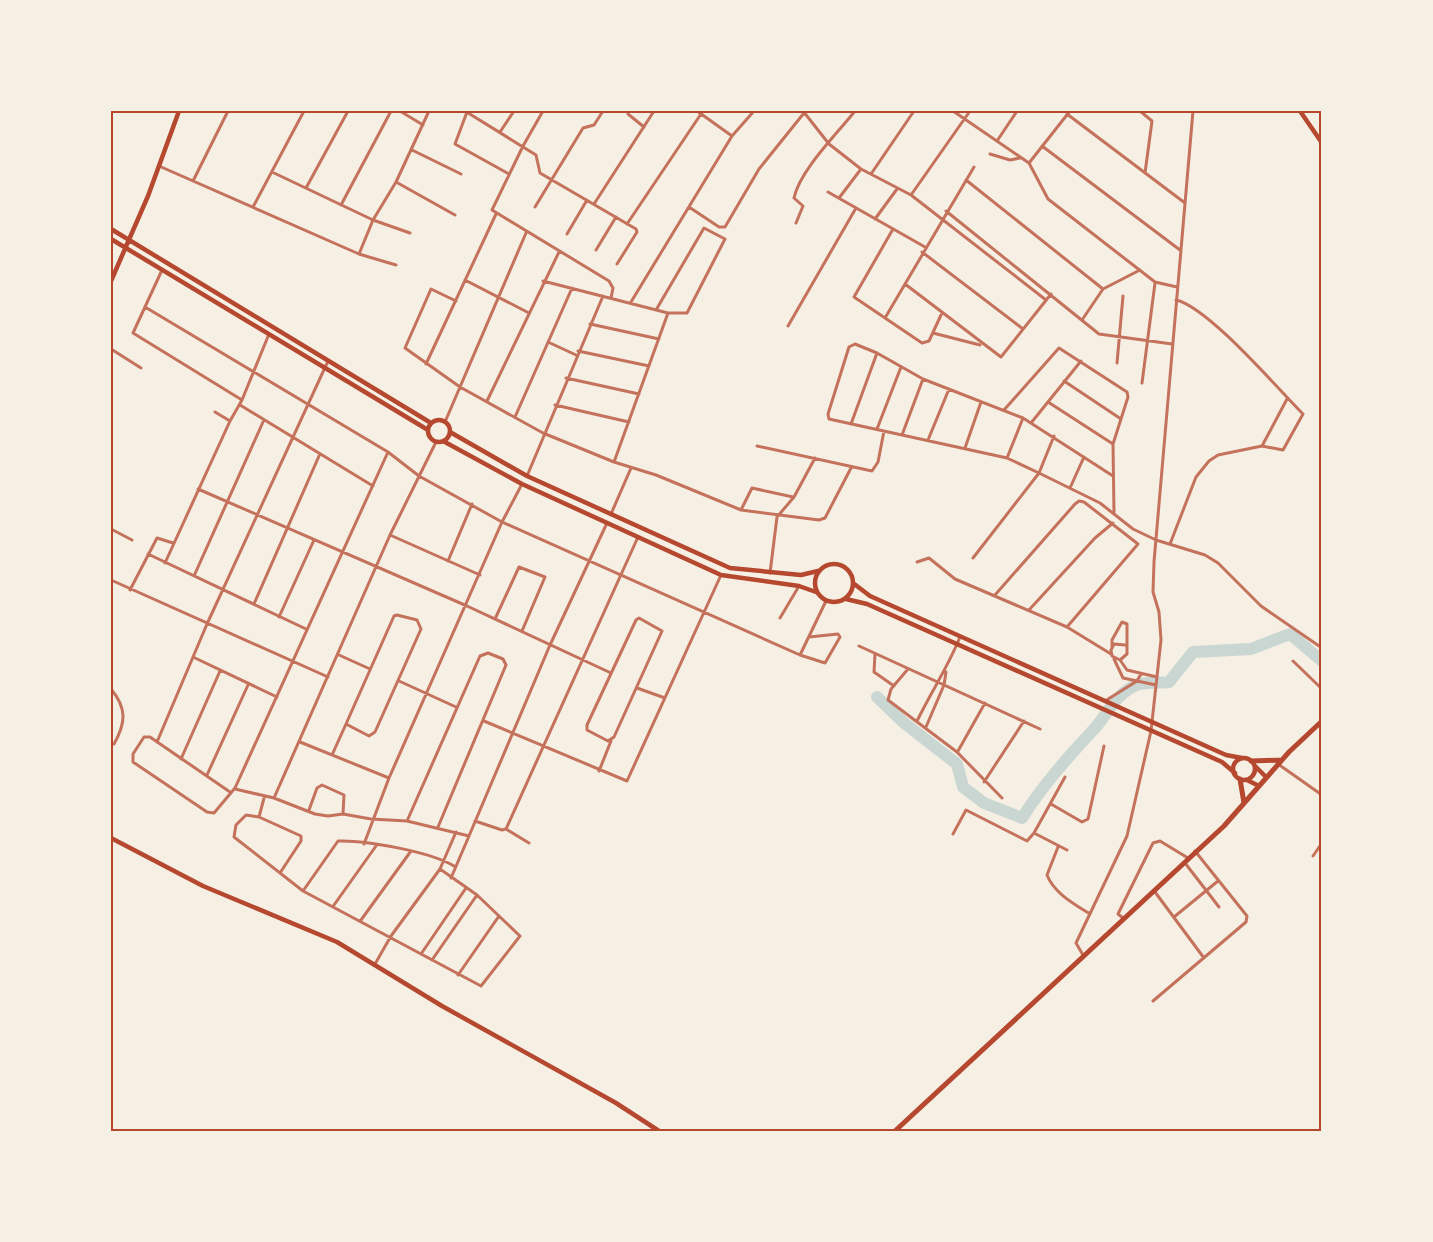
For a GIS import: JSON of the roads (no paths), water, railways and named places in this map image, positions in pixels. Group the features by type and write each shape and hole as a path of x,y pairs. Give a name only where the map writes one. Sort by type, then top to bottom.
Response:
{"highway":[{"path":"895,1131 1224,826 1280,762 1322,721"},
{"path":"1253,764 1280,762"},
{"path":"1240,779 1244,803"}],"main road":[{"path":"111,281 159,166 179,111"},
{"path":"1300,111 1322,142"},
{"path":"111,229 431,423"},
{"path":"111,239 428,430"},
{"path":"226,308 230,302"},
{"path":"1259,786 1240,779 1222,762 861,601 846,598 832,603 816,592 799,586 722,575 522,484 443,441 436,442 430,437 428,430 431,423 438,420 445,422 450,432 527,476 730,568 801,575 818,571 828,564 840,564 850,571 853,583 870,596 1226,755 1242,758 1253,764 1266,777"},
{"path":"443,441 450,432"},
{"path":"586,514 590,505"},
{"path":"685,558 688,549"},
{"path":"816,592 815,578 818,571"},
{"path":"846,598 853,583"},
{"path":"1234,773 1236,762 1242,758"},
{"path":"1247,780 1253,776 1253,764"},
{"path":"111,838 203,886 293,922 375,964 442,1006 616,1103 659,1131"}],"street":[{"path":"194,181 228,111"},
{"path":"252,207 304,111"},
{"path":"306,188 348,111"},
{"path":"341,205 391,111"},
{"path":"400,111 423,125"},
{"path":"359,254 373,220 396,182 429,111"},
{"path":"500,132 514,111"},
{"path":"543,111 492,207 496,214 612,284 610,298"},
{"path":"535,207 585,126 594,125 603,111"},
{"path":"594,204 654,111"},
{"path":"697,111 732,136"},
{"path":"631,302 732,136 754,111"},
{"path":"689,207 719,227 725,227 759,169 804,111 829,144 861,169 911,195 1046,300"},
{"path":"796,224 803,206 794,195 806,172 855,111"},
{"path":"870,174 914,111"},
{"path":"953,111 1029,164 1048,199 1155,282 1177,287"},
{"path":"911,195 970,111"},
{"path":"997,141 1017,111"},
{"path":"1083,955 1076,943 1127,836 1151,730 1161,640 1159,612 1153,592 1156,540 1193,111"},
{"path":"509,174 455,144 466,112 537,155 538,171 637,231 617,264"},
{"path":"1142,112 1152,121 1145,173"},
{"path":"627,224 702,113"},
{"path":"1029,164 1069,113 1185,203"},
{"path":"628,114 644,127"},
{"path":"1042,146 1180,250"},
{"path":"412,150 461,174"},
{"path":"990,154 1010,160 1021,158"},
{"path":"159,166 359,254 396,265"},
{"path":"885,318 974,167"},
{"path":"839,198 861,169"},
{"path":"272,172 373,220 410,233"},
{"path":"966,180 1103,289"},
{"path":"396,182 455,215"},
{"path":"876,219 898,188"},
{"path":"828,192 925,247"},
{"path":"567,234 587,200"},
{"path":"788,327 856,208"},
{"path":"946,212 1099,334 1172,344"},
{"path":"426,364 496,214"},
{"path":"596,250 616,217"},
{"path":"543,281 668,313 688,312 725,241 724,238 706,228 702,229 657,310"},
{"path":"893,229 854,297 922,343 929,341 942,315"},
{"path":"445,422 526,233"},
{"path":"487,401 559,252"},
{"path":"922,252 1023,329"},
{"path":"162,270 135,329 136,336 242,400"},
{"path":"1082,320 1103,289 1141,270"},
{"path":"465,280 529,313"},
{"path":"1142,382 1155,282"},
{"path":"904,284 942,315 1001,357 1051,294"},
{"path":"515,417 572,288"},
{"path":"456,301 433,289 429,291 405,348 460,387 543,434 614,462 656,475 741,510 777,517 819,520 825,518 851,468"},
{"path":"527,476 566,378 603,296"},
{"path":"1117,363 1123,296"},
{"path":"1170,544 1178,517 1203,466 1218,455 1262,446 1283,450 1303,416 1302,412 1287,399 1251,358 1190,305 1176,300"},
{"path":"146,306 388,452 419,476 502,522 800,655 825,663 840,637 838,634 809,637"},
{"path":"614,462 668,313"},
{"path":"590,324 658,339"},
{"path":"933,333 982,345"},
{"path":"165,563 230,421 240,405 269,334"},
{"path":"548,342 577,353 649,366"},
{"path":"1113,476 1023,418 923,379 877,353 855,344 849,347 828,417 1007,458 1039,472 1100,503 1133,530 1156,540 1205,555 1218,563 1261,606 1322,648"},
{"path":"111,349 141,368"},
{"path":"1004,410 1056,349 1062,349 1129,394 1113,444 1114,515"},
{"path":"851,424 877,353"},
{"path":"157,742 256,514 328,361"},
{"path":"1031,423 1081,361"},
{"path":"877,430 901,367"},
{"path":"566,378 639,394"},
{"path":"902,435 923,379"},
{"path":"1064,381 1122,418"},
{"path":"928,441 949,389"},
{"path":"1262,446 1287,399"},
{"path":"964,449 981,402"},
{"path":"1048,402 1113,444"},
{"path":"240,405 263,422 319,456 347,469 372,486"},
{"path":"555,405 629,422"},
{"path":"215,412 230,421"},
{"path":"1007,458 1023,418"},
{"path":"194,577 263,422"},
{"path":"757,446 872,471 878,462 884,431"},
{"path":"973,558 1039,472 1054,436"},
{"path":"274,798 390,535 436,442"},
{"path":"230,792 148,736 144,737 133,754 133,762 207,812 214,813 235,788 388,452"},
{"path":"254,604 319,456"},
{"path":"1070,488 1084,457"},
{"path":"771,573 777,517 794,497 815,458"},
{"path":"611,514 632,468"},
{"path":"364,844 371,819 467,606 502,522 522,484"},
{"path":"741,510 752,488 794,497"},
{"path":"198,489 467,606 611,673"},
{"path":"994,595 1079,501 1113,523 1138,544 1067,627"},
{"path":"448,561 472,504"},
{"path":"451,878 454,866 469,836 550,645 607,523"},
{"path":"1029,610 1095,538 1113,523"},
{"path":"111,529 132,540"},
{"path":"390,535 480,575"},
{"path":"130,590 160,537 173,543"},
{"path":"506,829 638,537"},
{"path":"279,617 314,540"},
{"path":"148,555 306,629"},
{"path":"917,562 929,558 950,576 1067,627 1111,654 1123,678 1156,685"},
{"path":"495,619 519,567 545,577 522,632"},
{"path":"483,721 620,780 630,779 722,575"},
{"path":"111,580 328,677"},
{"path":"780,618 799,586"},
{"path":"800,655 826,601"},
{"path":"332,755 394,616 417,620 421,629 373,734 369,736 346,724"},
{"path":"599,771 662,631 659,627 639,618 636,620 586,728 611,741"},
{"path":"1111,654 1112,640 1122,622 1127,624 1125,645 1127,654 1120,660"},
{"path":"926,727 961,636"},
{"path":"1112,646 1118,642 1125,645"},
{"path":"858,646 1040,729"},
{"path":"407,821 480,656 488,653 503,658 506,665 438,827"},
{"path":"874,654 874,672 894,686"},
{"path":"338,655 370,669"},
{"path":"193,657 277,697"},
{"path":"1114,658 1120,660 1124,669 1157,677"},
{"path":"1293,662 1322,689"},
{"path":"908,669 888,695 888,700 957,752 1002,798"},
{"path":"917,721 936,681 946,670"},
{"path":"181,759 220,671"},
{"path":"1106,701 1137,681 1141,674"},
{"path":"399,681 456,707"},
{"path":"207,775 248,685"},
{"path":"637,688 665,698"},
{"path":"111,689 124,711 123,728 114,744 111,744"},
{"path":"957,752 985,703"},
{"path":"984,782 1024,721"},
{"path":"300,742 389,778"},
{"path":"1051,804 1082,822 1088,819 1104,746"},
{"path":"1280,762 1322,795"},
{"path":"953,834 966,810 1027,841 1034,833 1065,777"},
{"path":"309,810 317,788 322,785 344,795 343,814"},
{"path":"235,788 328,816 343,814 371,819 407,821 469,836"},
{"path":"259,817 264,798"},
{"path":"280,873 301,841 301,836 259,817 246,814 236,825 234,837 280,873 303,891 334,905 478,986 484,985 519,938 519,933 477,895 440,869"},
{"path":"475,820 502,830 506,829 529,843"},
{"path":"375,964 391,936 440,869 456,832"},
{"path":"1034,833 1066,850"},
{"path":"303,891 339,841 411,851 443,860 454,866"},
{"path":"1123,918 1118,914 1153,843 1160,841 1186,860 1205,891 1220,907"},
{"path":"1313,856 1322,843"},
{"path":"334,905 377,845"},
{"path":"1058,847 1047,875 1049,882 1074,904 1090,914"},
{"path":"361,920 411,851"},
{"path":"1153,1001 1246,922 1247,916 1195,851"},
{"path":"1174,917 1218,880"},
{"path":"421,954 466,888"},
{"path":"1154,890 1204,958"},
{"path":"432,960 477,895"},
{"path":"458,975 499,916"}],"waterway":[{"path":"877,697 903,722 957,764 963,787 984,803 1022,818 1038,794 1123,693 1140,684 1169,682 1193,652 1251,649 1290,634 1322,661"}]}
